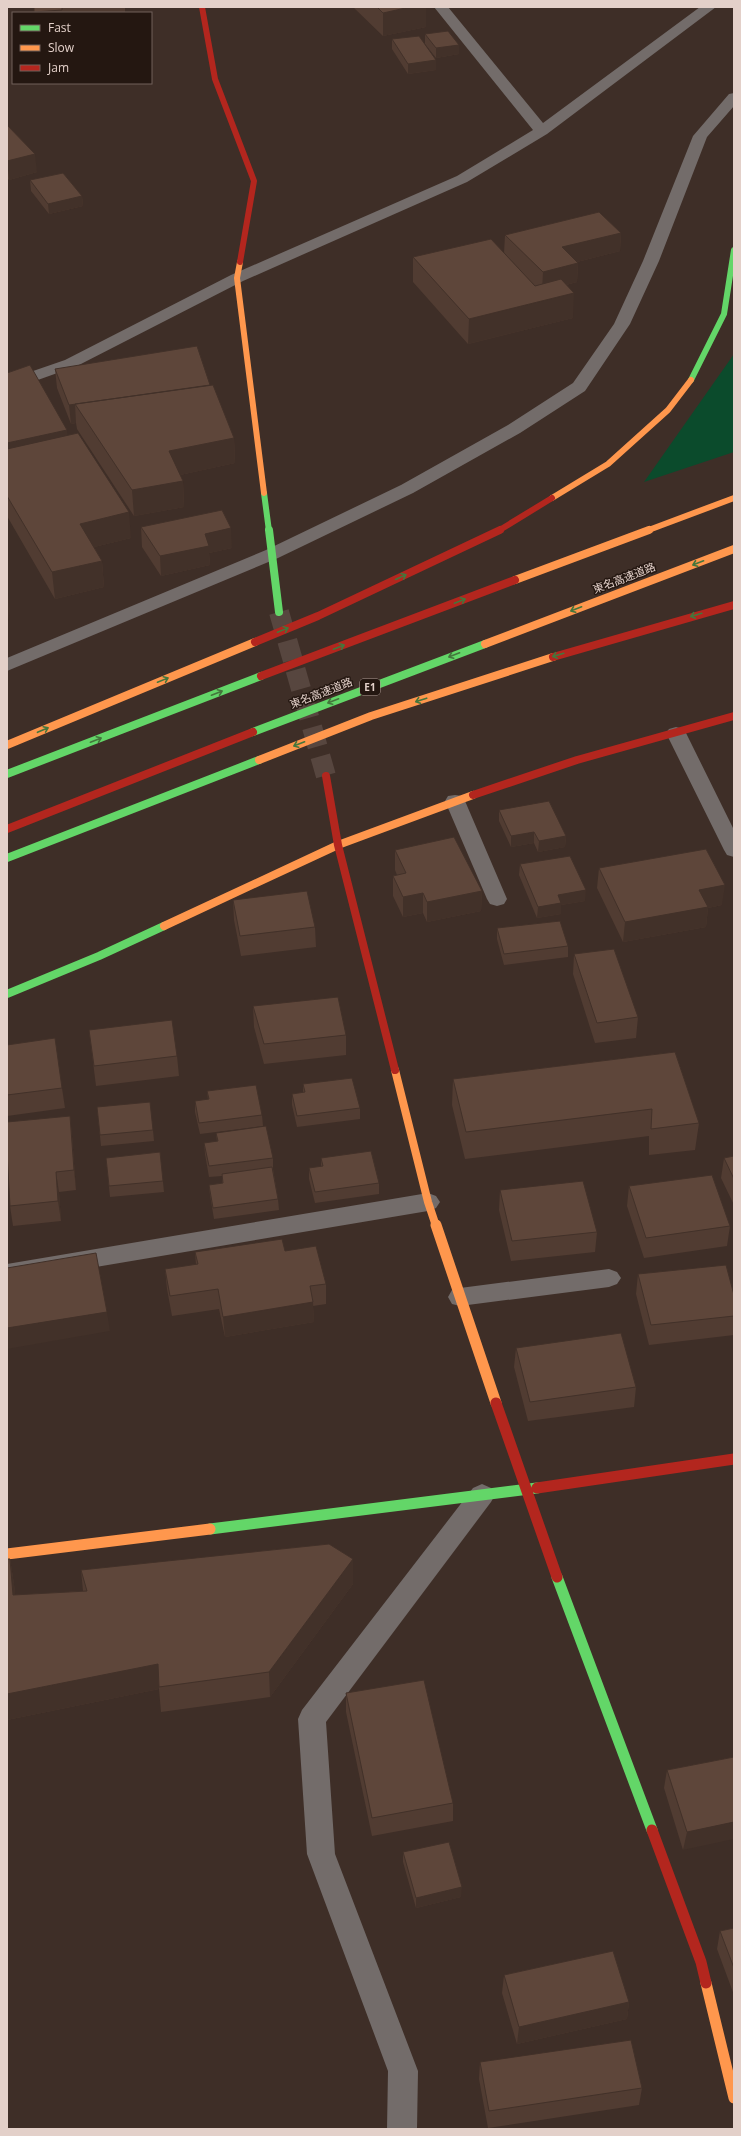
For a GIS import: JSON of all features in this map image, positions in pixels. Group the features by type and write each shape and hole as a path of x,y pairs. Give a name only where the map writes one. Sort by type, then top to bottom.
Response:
{"main road":[{"path":"202,7 215,79 254,181 237,278 279,612"},
{"path":"7,745 318,616 504,528 608,464 668,410 697,371 724,314 734,250"},
{"path":"7,774 235,686 734,498"},
{"name":"東名高速道路","path":"7,829 170,763 734,549"},
{"path":"7,858 371,716 540,661 734,604"},
{"path":"7,994 99,956 338,845 455,801 577,760 734,716"},
{"path":"326,776 338,845 428,1202 525,1490 701,1962 734,2098"},
{"path":"7,1554 525,1490 734,1459"}],"street":[{"path":"441,7 542,130"},
{"path":"7,386 71,363 237,278 462,179 542,130 709,7"},
{"path":"7,665 272,554 407,489 514,429 579,387 622,324 651,261 700,136 734,97"},
{"path":"676,733 734,850"},
{"path":"455,801 497,899"},
{"path":"7,1273 428,1202"},
{"path":"460,1297 609,1278"},
{"path":"402,2129 403,2071 321,1854 312,1719 482,1495"}],"green space":[{"path":"734,354 734,452 644,482"}],"building":[{"path":"34,7 62,7 62,10 34,12"},
{"path":"377,7 410,7 383,13"},
{"path":"448,31 459,45 436,48 425,34"},
{"path":"419,36 436,60 408,64 392,39"},
{"path":"7,125 35,154 7,161"},
{"path":"63,173 82,196 48,204 30,180"},
{"path":"599,212 621,233 562,247 578,263 543,272 505,235"},
{"path":"491,239 535,286 561,279 574,293 469,319 413,257"},
{"path":"197,346 210,385 69,405 55,369"},
{"path":"30,365 67,430 7,443 7,373"},
{"path":"213,385 234,438 169,451 183,481 132,490 75,404"},
{"path":"78,433 129,512 80,524 102,561 52,572 7,496 7,449"},
{"path":"222,510 231,528 205,534 209,546 160,556 141,527"},
{"path":"549,801 566,836 539,841 534,832 511,836 499,810"},
{"path":"454,837 482,891 427,902 423,893 403,897 393,876 406,873 395,850"},
{"path":"706,849 725,885 699,890 708,907 625,922 599,868"},
{"path":"570,856 586,890 558,895 561,903 538,907 520,864"},
{"path":"307,891 315,927 240,936 233,900"},
{"path":"560,921 568,946 504,954 497,928"},
{"path":"614,949 638,1017 597,1023 574,954"},
{"path":"338,997 346,1035 264,1044 253,1006"},
{"path":"172,1020 177,1056 94,1066 89,1030"},
{"path":"55,1038 62,1088 7,1095 7,1045"},
{"path":"675,1052 699,1123 651,1129 652,1109 466,1132 453,1079"},
{"path":"352,1078 360,1108 297,1116 292,1094 305,1092 303,1084"},
{"path":"256,1085 262,1115 199,1123 195,1101 209,1099 207,1091"},
{"path":"150,1102 153,1130 100,1135 97,1107"},
{"path":"70,1116 74,1170 56,1172 58,1201 10,1206 7,1122"},
{"path":"266,1126 273,1158 209,1166 204,1143 218,1141 216,1133"},
{"path":"371,1151 379,1183 315,1192 309,1168 323,1166 321,1158"},
{"path":"160,1152 163,1181 109,1186 106,1158"},
{"path":"734,1156 734,1179 724,1158"},
{"path":"272,1167 278,1199 213,1208 209,1185 223,1183 222,1174"},
{"path":"712,1175 730,1226 646,1238 629,1186"},
{"path":"583,1181 597,1232 512,1241 500,1190"},
{"path":"282,1239 285,1251 316,1246 326,1284 310,1286 313,1302 223,1317 218,1289 170,1296 165,1269 198,1264 195,1252"},
{"path":"96,1253 107,1312 7,1328 7,1268"},
{"path":"726,1265 734,1295 734,1316 651,1325 638,1274"},
{"path":"621,1333 636,1387 530,1402 516,1348"},
{"path":"329,1544 353,1559 269,1672 159,1687 158,1664 7,1694 7,1559 10,1559 13,1595 87,1591 81,1570"},
{"path":"424,1680 453,1803 372,1818 346,1693"},
{"path":"734,1757 734,1822 687,1832 667,1770"},
{"path":"449,1842 462,1887 416,1898 403,1852"},
{"path":"734,1928 734,1968 720,1931"},
{"path":"613,1951 629,2002 519,2027 504,1975"},
{"path":"631,2040 642,2088 489,2111 480,2062"}],"tunnel":[{"path":"279,612 326,776"}],"traffic: fast":[{"path":"691,380 697,371 724,314 734,250"},
{"path":"264,493 279,612"},
{"path":"253,732 485,644"},
{"path":"7,774 261,676"},
{"path":"7,858 259,760"},
{"path":"7,994 99,956 164,926"},
{"path":"210,1529 537,1488"},
{"path":"557,1577 652,1830"}],"traffic: slow":[{"path":"240,262 237,278 264,493"},
{"path":"552,498 608,464 668,410 691,380"},
{"path":"515,580 734,498"},
{"path":"485,644 734,549"},
{"path":"7,745 255,642"},
{"path":"259,760 371,716 553,657"},
{"path":"164,926 338,845 473,795"},
{"path":"395,1070 428,1202 496,1403"},
{"path":"7,1554 210,1529"},
{"path":"706,1983 734,2098"}],"traffic: jam":[{"path":"202,7 215,79 254,181 240,262"},
{"path":"255,642 318,616 504,528 552,498"},
{"path":"261,676 515,580"},
{"path":"553,657 734,605"},
{"path":"473,795 577,760 734,716"},
{"path":"7,829 253,732"},
{"path":"326,776 338,845 395,1070"},
{"path":"496,1403 557,1577"},
{"path":"537,1488 734,1459"},
{"path":"652,1830 701,1962 706,1983"}]}
